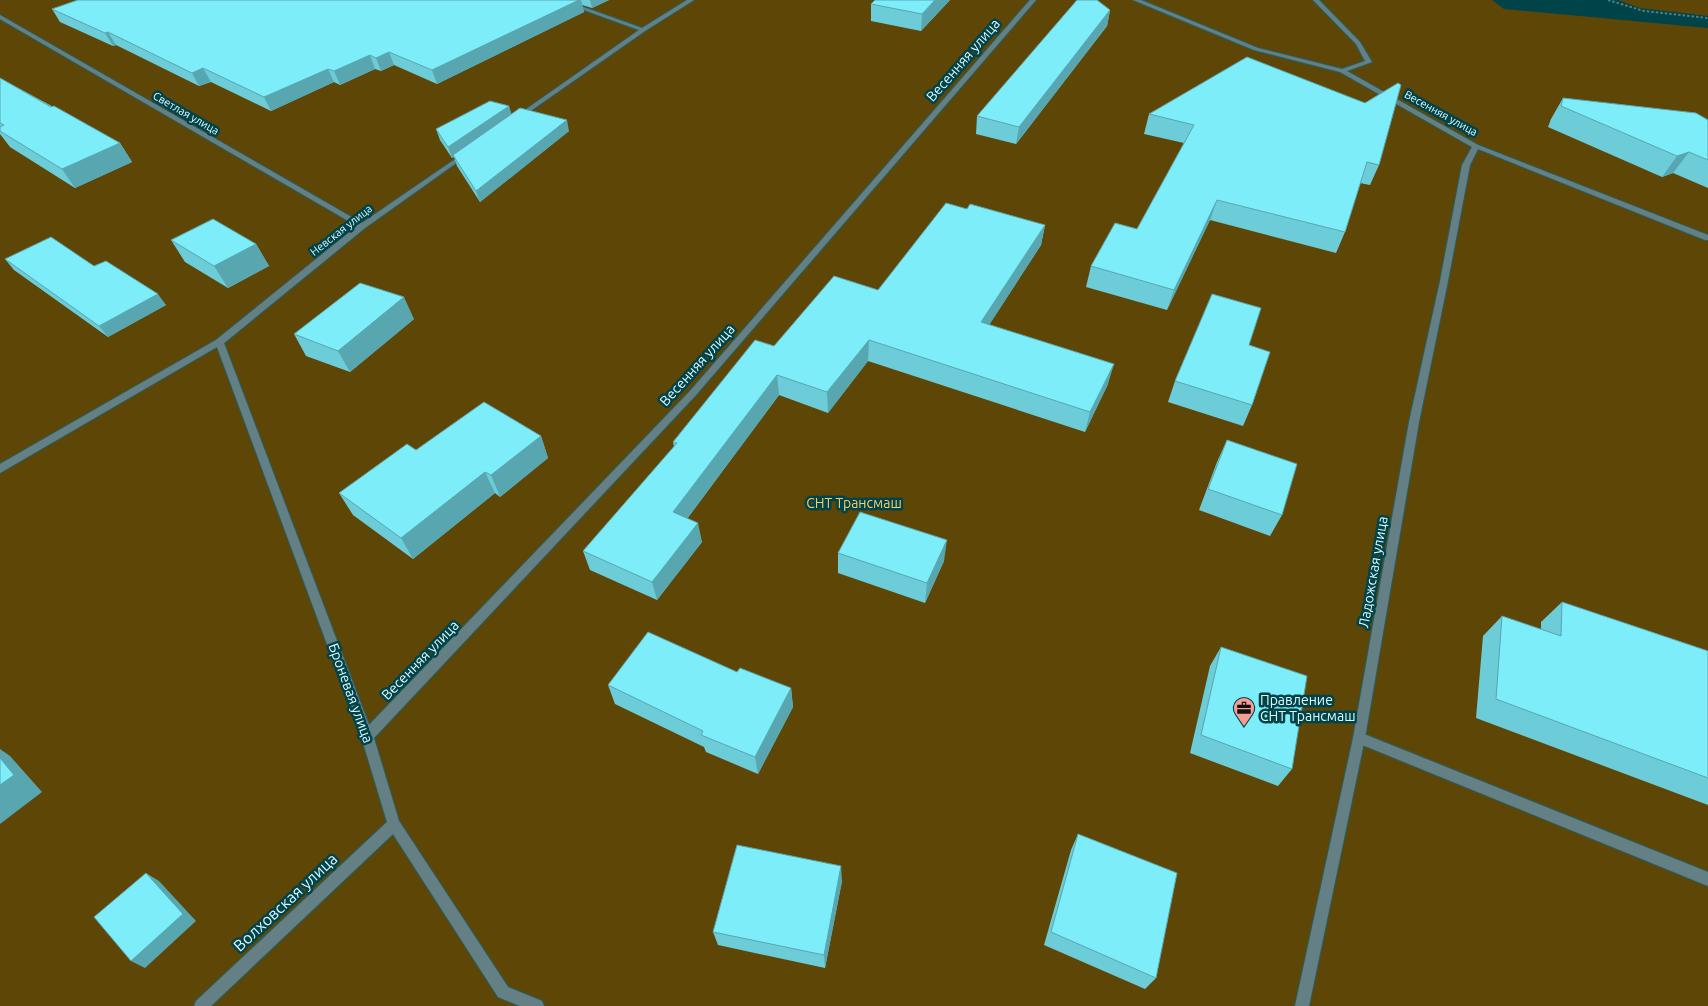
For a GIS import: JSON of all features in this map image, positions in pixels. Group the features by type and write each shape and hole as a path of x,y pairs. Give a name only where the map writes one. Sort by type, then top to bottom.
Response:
{"street":[{"path":"559,0 643,30"},
{"path":"506,126 643,30 691,0"},
{"name":"Весенняя улица","path":"367,736 693,393 1033,0"},
{"name":"Весенняя улица","path":"1136,0 1256,49 1342,71 1476,146 1708,238"},
{"path":"1316,0 1358,43 1369,62 1342,71"},
{"name":"Светлая улица","path":"0,17 362,226"},
{"name":"Ладожская улица","path":"1302,1006 1359,738 1414,422 1466,165 1476,146"},
{"name":"Невская улица","path":"0,469 218,342 362,226 474,148"},
{"name":"Броневая улица","path":"218,342 367,736 394,824 503,992 537,1006"},
{"path":"1359,738 1708,879"},
{"name":"Волховская улица","path":"201,1006 394,824"}],"path":[{"path":"1608,0 1621,6 1647,11 1708,18"}],"green space":[{"name":"СНТ Трансмаш","path":"0,0 1492,0 1504,9 1708,28 1708,1006 0,1006"},
{"path":"1618,0 1708,0 1708,16 1640,8"}],"building":[{"path":"78,0 579,0 432,70 389,52 376,58 370,55 334,71 328,69 264,97 203,68 192,73 108,32 105,33 52,9"},
{"path":"875,0 935,0 922,14 871,4"},
{"path":"1077,0 1097,0 1110,10 1019,127 977,116"},
{"path":"1247,57 1365,103 1398,83 1401,85 1379,165 1367,162 1345,232 1217,200 1174,290 1091,266 1115,223 1137,229 1194,125 1149,114"},
{"path":"0,78 120,143 62,169 0,131 0,127 4,125 0,123"},
{"path":"1563,98 1696,113 1708,120 1708,160 1689,152 1677,156 1561,106"},
{"path":"490,101 509,106 448,147 436,129"},
{"path":"520,108 567,120 476,191 453,155"},
{"path":"946,203 967,209 970,204 1045,225 981,322 1114,364 1090,412 869,340 827,392 777,375 673,512 698,523 652,582 583,551 677,443 673,442 755,340 774,346 834,276 878,290"},
{"path":"213,219 256,244 214,266 171,240"},
{"path":"51,237 94,266 106,261 158,294 99,326 5,259"},
{"path":"360,283 404,297 338,351 294,334"},
{"path":"1212,294 1261,308 1249,345 1270,352 1252,405 1175,381"},
{"path":"484,402 541,436 491,475 485,472 401,538 339,493 407,444 416,450"},
{"path":"1227,440 1297,464 1282,515 1208,489"},
{"path":"860,512 947,540 927,583 838,553"},
{"path":"1562,602 1708,651 1708,778 1496,699 1502,616 1561,636"},
{"path":"648,632 737,672 740,668 791,688 755,757 701,735 703,731 608,685"},
{"path":"1221,647 1307,676 1292,769 1201,735"},
{"path":"0,758 14,775 0,785"},
{"path":"1078,834 1177,873 1156,978 1051,932"},
{"path":"737,845 841,866 824,955 713,932"},
{"path":"146,873 183,914 131,961 94,917"}],"place":[{"name":"Правление СНТ Трансмаш","path":"1244,727"}]}
